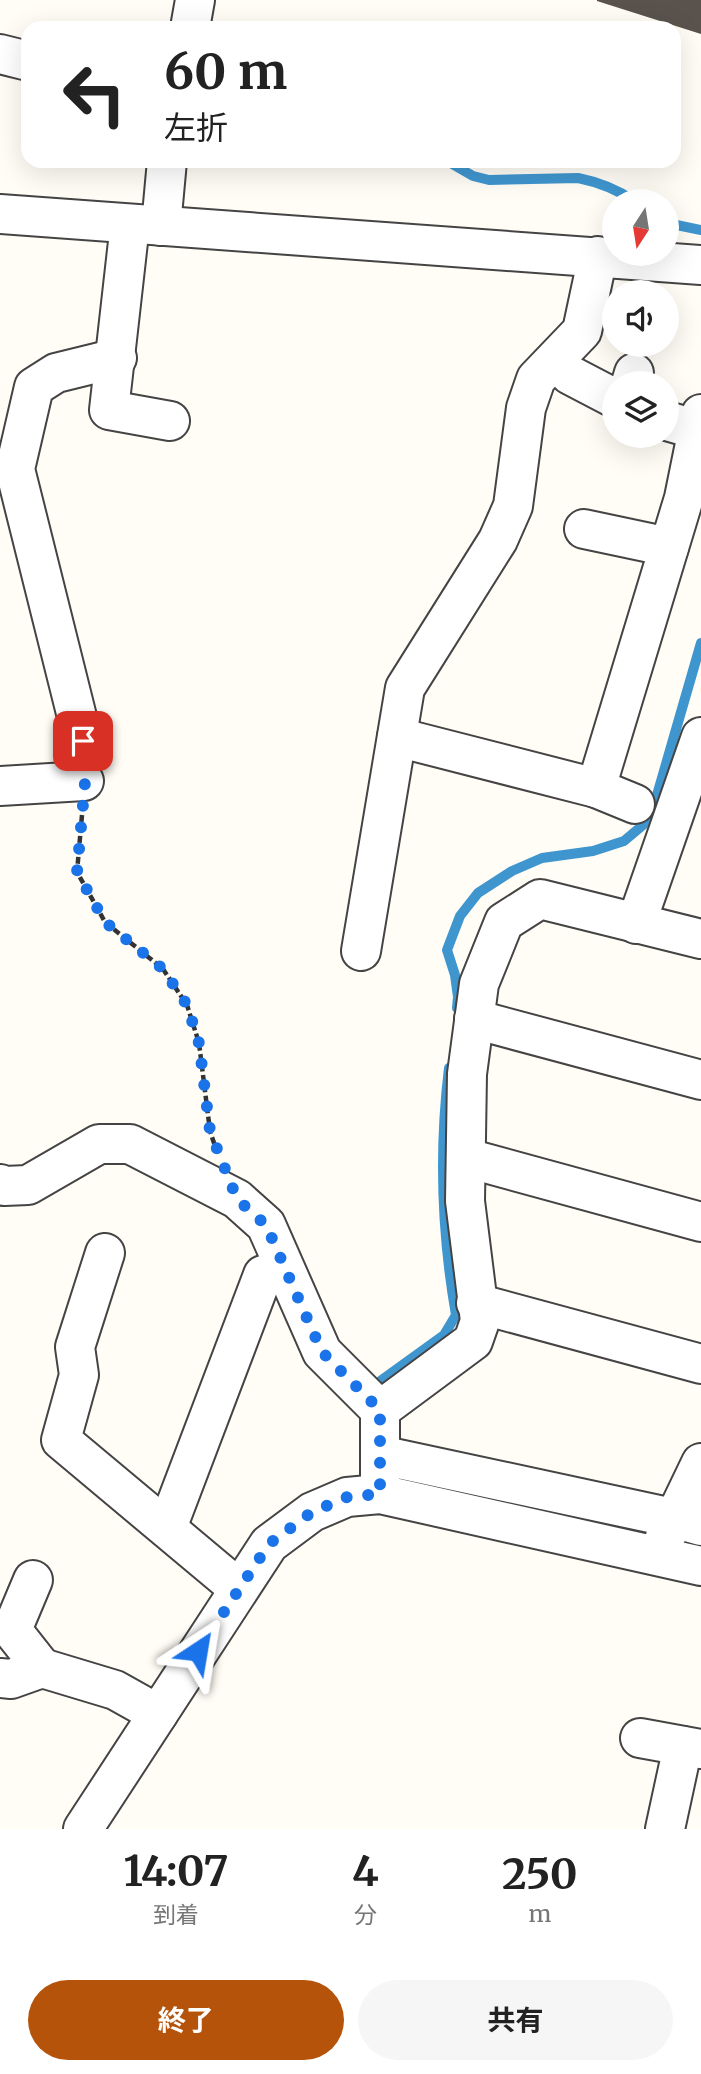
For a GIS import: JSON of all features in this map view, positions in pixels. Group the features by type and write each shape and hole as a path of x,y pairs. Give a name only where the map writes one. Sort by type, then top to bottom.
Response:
{"street":[{"path":"191,21 195,0"},
{"path":"0,54 21,59"},
{"path":"165,168 146,225 117,358 109,410 170,421"},
{"path":"0,214 701,265"},
{"path":"361,951 405,688 498,540 513,506 526,408 536,379 582,331 598,256"},
{"path":"83,741 13,507 15,469 34,387 56,373 117,358"},
{"path":"570,375 602,381"},
{"path":"596,788 684,498 689,422"},
{"path":"584,529 668,547"},
{"path":"397,737 596,788 635,804"},
{"path":"636,924 691,794 701,737"},
{"path":"0,786 85,782"},
{"path":"380,1410 473,1341 480,1321 465,1201 467,1074 479,984 505,922 540,899 701,939"},
{"path":"474,1019 701,1080"},
{"path":"6,1193 28,1185 99,1144 130,1144 237,1199 266,1225 322,1352 380,1410 380,1494"},
{"path":"467,1157 701,1222"},
{"path":"105,1253 75,1347 79,1374 61,1440 239,1589"},
{"path":"167,1528 263,1275"},
{"path":"477,1303 701,1364"},
{"path":"380,1455 687,1522"},
{"path":"658,1556 687,1522 701,1463"},
{"path":"83,1829 269,1544 312,1512 347,1497 380,1494 701,1566"},
{"path":"33,1580 12,1630 42,1668"},
{"path":"0,1678 11,1679 42,1668 115,1689 158,1714"},
{"path":"640,1738 692,1748 665,1829"}],"path":[{"path":"85,782 77,872 105,922 163,969 187,1005 199,1043 210,1131 237,1199"}],"building":[{"path":"597,0 701,0 701,34 681,28 681,21 660,21"}],"waterway":[{"path":"459,168 473,176 489,180 578,178 612,189"},
{"path":"679,225 701,230"},
{"path":"457,1008 455,975 447,950 460,916 478,893 512,871 542,858 593,851 624,841 643,825 655,802 701,643"},
{"path":"372,1387 444,1335 456,1315 445,1223 443,1161 449,1068"}],"route":[{"path":"83,741 85,782 77,872 105,922 163,969 187,1005 199,1043 210,1131 237,1199 266,1225 322,1352 380,1410 380,1494 347,1497 312,1512 269,1544 198,1651"}]}
